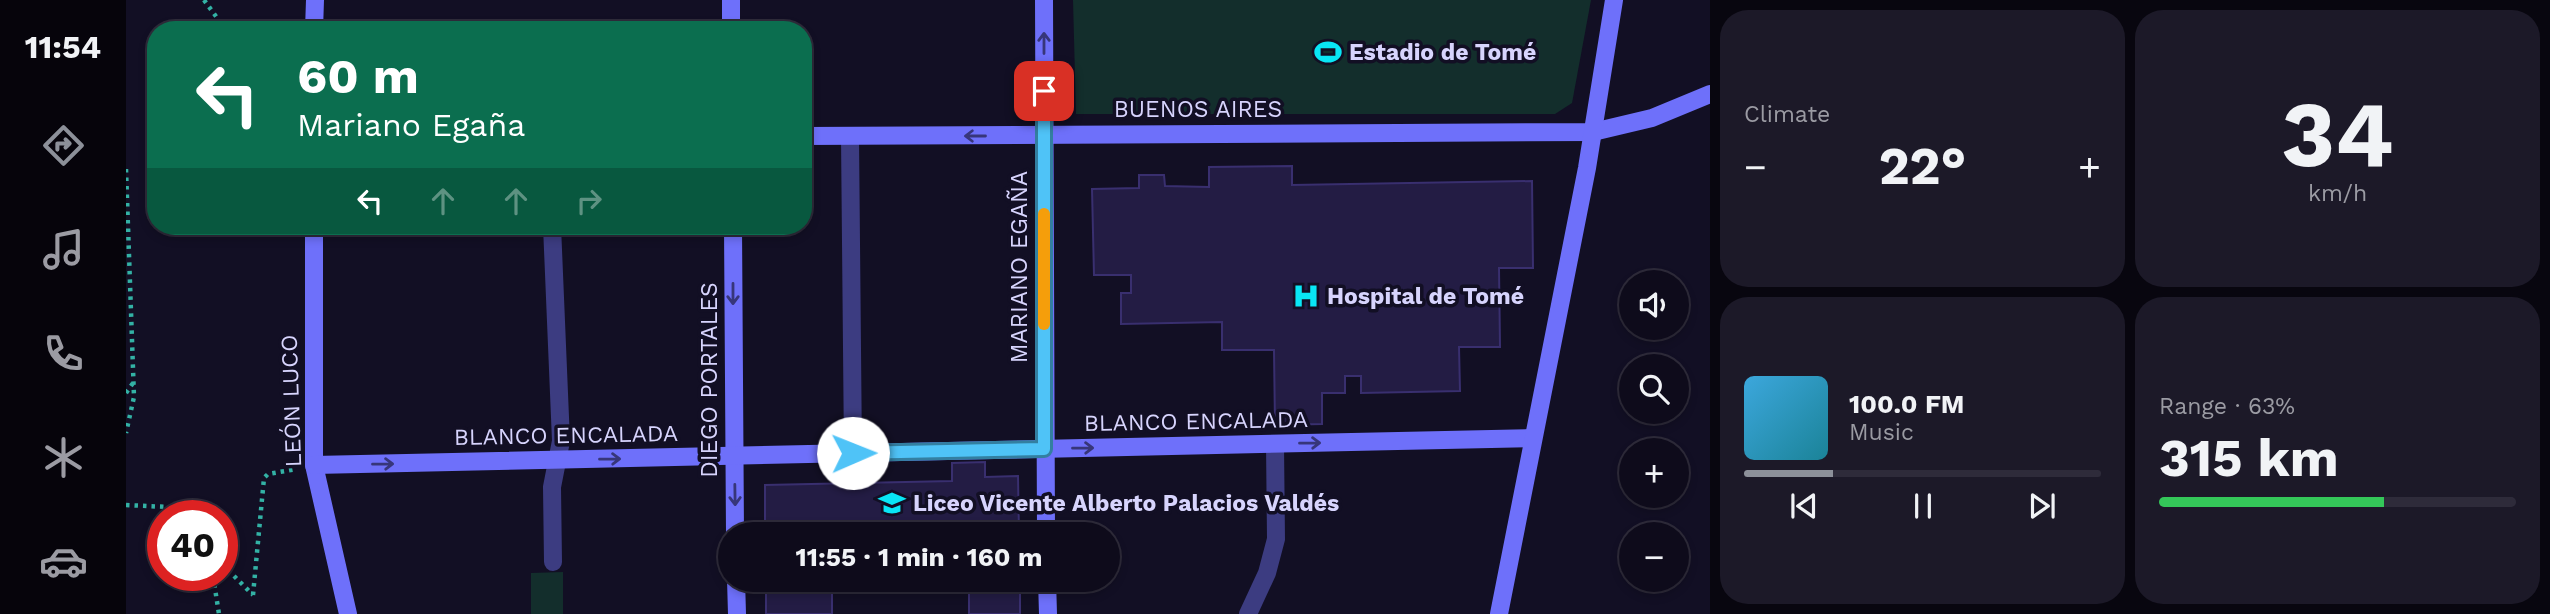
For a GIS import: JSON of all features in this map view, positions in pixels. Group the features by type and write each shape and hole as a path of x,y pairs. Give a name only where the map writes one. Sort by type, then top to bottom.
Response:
{"street":[{"path":"314,21 315,0"},
{"path":"731,0 731,21"},
{"name":"MARIANO EGAÑA","path":"1044,0 1046,522"},
{"path":"1499,614 1593,132 1614,0"},
{"name":"BUENOS AIRES","path":"812,136 1593,132 1652,118 1710,94"},
{"path":"849,137 853,453"},
{"name":"LEÓN LUCO","path":"314,235 314,465 348,614"},
{"path":"552,235 560,460 552,487 553,562"},
{"name":"DIEGO PORTALES","path":"733,235 735,522"},
{"name":"BLANCO ENCALADA","path":"314,465 1533,438"},
{"path":"1248,614 1267,573 1276,539 1275,444"},
{"path":"736,592 737,614"},
{"path":"1047,592 1048,614"}],"path":[{"path":"204,0 219,21"},
{"path":"126,169 134,382 132,416 126,433"},
{"path":"126,393 134,382"},
{"path":"238,580 253,595 264,478 268,474 314,465"},
{"path":"126,505 147,506"},
{"path":"215,591 219,614"}],"green space":[{"name":"Estadio de Tomé","path":"1073,0 1591,0 1572,103 1555,114 1076,114"},
{"path":"563,572 563,614 531,614 531,573"}],"building":[{"name":"Hospital de Tomé","path":"1292,166 1292,185 1532,181 1533,268 1499,268 1500,347 1459,347 1460,391 1361,393 1361,376 1345,376 1345,393 1322,393 1322,424 1275,425 1274,350 1222,350 1222,322 1121,324 1121,293 1131,293 1131,275 1094,275 1092,189 1139,188 1139,175 1164,175 1165,186 1209,187 1209,167"},
{"path":"985,462 985,477 1018,476 1019,522 765,522 765,485 952,481 952,463"},
{"path":"766,592 832,592 832,614 766,614"},
{"path":"969,592 1020,592 1020,614 969,614"}],"slow traffic":[{"path":"1044,214 1044,324"}],"place":[{"name":"Estadio de Tomé","path":"1328,52"},
{"name":"Hospital de Tomé","path":"1306,296"},
{"name":"Liceo Vicente Alberto Palacios Valdés","path":"892,503"}],"route":[{"path":"853,453 1044,449 1044,91"}]}
